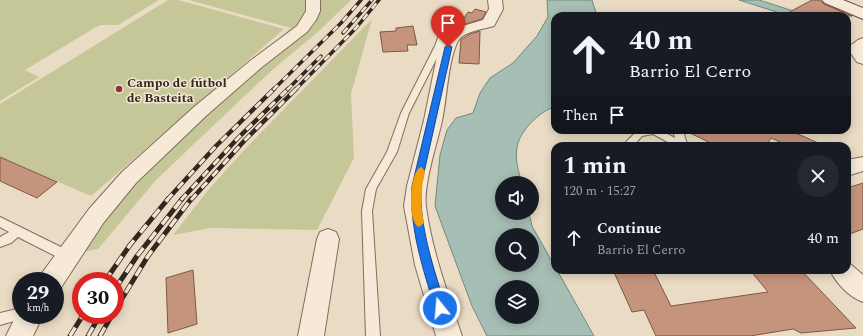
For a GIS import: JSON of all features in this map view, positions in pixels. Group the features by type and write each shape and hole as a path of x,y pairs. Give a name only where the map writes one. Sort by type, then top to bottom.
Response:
{"street":[{"path":"57,272 113,195 156,151 267,55 306,27 313,11 313,0"},
{"path":"449,336 428,266 415,206 417,186 433,120 445,56 452,37 461,31 489,23 496,9 496,0"},
{"path":"830,0 863,14"},
{"path":"851,167 863,164"},
{"path":"312,336 328,239"},
{"path":"846,274 863,291"},
{"path":"19,336 25,324"}],"lane":[{"path":"373,336 367,211 371,189 392,152 405,113 439,46 446,26 461,31"},
{"path":"631,142 638,134"},
{"path":"660,134 675,142"},
{"path":"0,222 67,256"},
{"path":"0,242 7,240 17,231"},
{"path":"0,319 12,316"}],"green space":[{"path":"0,0 159,0 118,25 101,25 96,27 25,70 39,77 0,101"},
{"name":"Campo de fútbol de Basteita","path":"168,0 178,0 284,29 91,196 0,157 0,104"},
{"path":"189,0 351,0 320,30 270,72 156,180 98,249 76,253 103,196 291,28"},
{"path":"372,19 351,94 354,158 317,230 210,228 173,235 209,189 246,148"}],"shaded area":[{"path":"547,0 592,0 596,12 551,12 551,108 538,116 520,137 516,158 520,176 495,176 495,220 531,220 533,228 495,228 495,272 539,272 539,238 551,260 551,274 559,274 594,336 487,336 472,306 435,206 440,155 447,130 456,118 473,113 480,93 490,78 513,63 537,36 548,17"},
{"path":"739,0 759,0 796,12 776,12"}],"building":[{"path":"812,0 819,0 824,4 843,12 790,12"},
{"path":"475,9 486,12 482,19 462,25 468,12 472,13"},
{"path":"413,26 417,45 407,45 408,51 383,52 380,32 396,31 396,28"},
{"path":"480,31 479,64 459,63 461,40 470,34"},
{"path":"692,134 798,134 816,142 780,142 771,138 768,142 709,142"},
{"path":"0,157 57,182 37,198 0,181"},
{"path":"863,183 863,229 851,234 851,187"},
{"path":"193,270 197,324 168,333 166,278"},
{"path":"615,274 655,274 671,306 768,292 753,274 805,274 856,328 801,333 793,329 750,336 656,336 644,310 632,312"}],"railway":[{"path":"273,90 341,23 361,0"},
{"path":"343,33 372,0"},
{"path":"295,90 356,28 379,0"},
{"path":"288,89 321,56"},
{"path":"167,200 216,146 274,89"},
{"path":"181,200 238,138 288,89"},
{"path":"191,200 245,140 295,90"},
{"path":"111,272 130,245 168,199"},
{"path":"124,276 137,256 182,199"},
{"path":"124,295 148,256 191,199"},
{"path":"70,336 77,324"},
{"path":"88,336 95,324"},
{"path":"100,336 107,324"}],"slow traffic":[{"path":"419,223 415,206 417,186 421,171"}],"place":[{"name":"Campo de fútbol de Basteita","path":"119,89"}],"route":[{"path":"440,308 428,266 415,206 417,186 433,120 448,47"}]}
